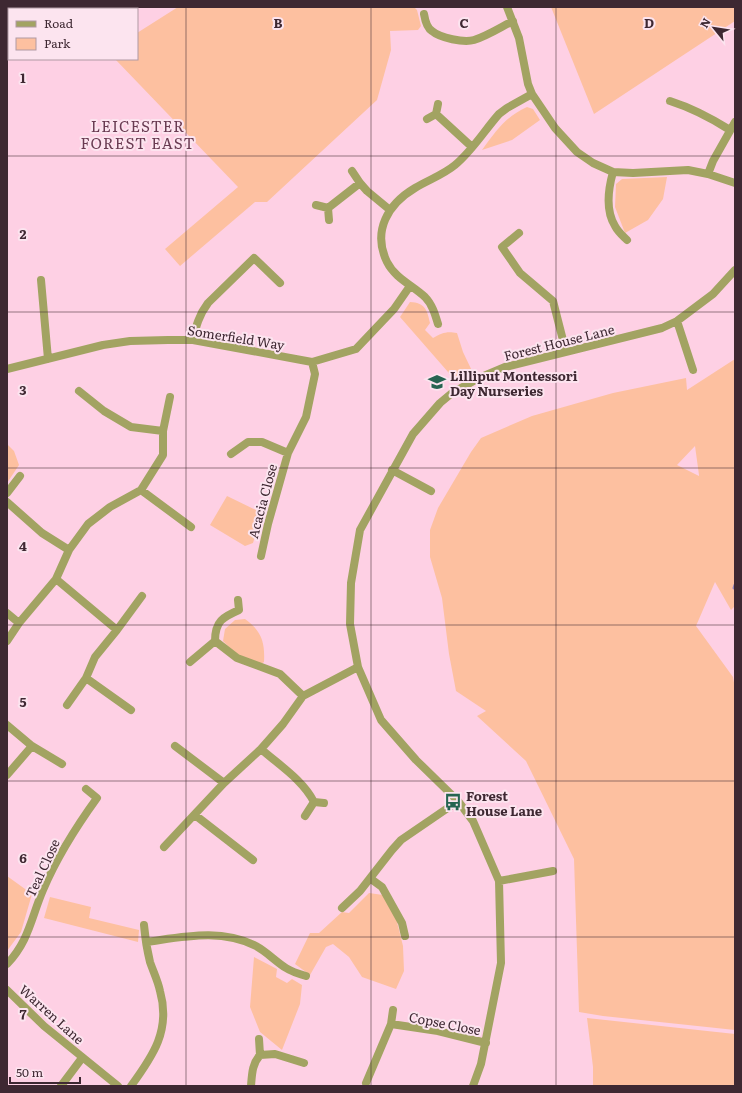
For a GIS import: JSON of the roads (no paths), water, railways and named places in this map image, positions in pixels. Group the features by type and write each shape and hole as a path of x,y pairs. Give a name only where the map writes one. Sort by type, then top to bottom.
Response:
{"street":[{"path":"507,7 519,38 528,84 532,94 555,128 577,152 613,172 633,174 688,170 708,174 735,183"},
{"path":"424,14 426,23 431,31 446,37 464,41 473,40 513,20"},
{"path":"438,324 431,304 425,297 394,272 388,264 381,242 381,231 384,220 398,201 415,188 442,174 456,164 499,114 532,94"},
{"path":"670,101 687,106 733,126 713,161 708,174"},
{"path":"427,119 436,114 438,104"},
{"path":"436,114 472,147"},
{"path":"352,171 367,191 390,210"},
{"path":"613,172 608,206 610,217 615,228 627,240"},
{"path":"328,208 360,183"},
{"path":"316,205 328,208"},
{"path":"328,208 330,220"},
{"path":"519,233 502,247 520,273 553,301 566,352"},
{"path":"193,340 197,321 202,311 208,303 254,258 280,284"},
{"name":"Forest House Lane","path":"473,1086 481,1064 486,1043 501,963 499,881 473,821 458,801 416,760 381,720 358,667 350,624 351,583 360,530 412,434 440,403 452,393 492,372 505,367 662,328 677,321 713,294 735,270"},
{"path":"41,280 48,359"},
{"name":"Somerfield Way","path":"7,370 103,345 123,342 179,340 193,340 312,362 356,349 394,309 410,286"},
{"path":"677,321 693,370"},
{"name":"Acacia Close","path":"261,556 268,524 288,452 306,417 315,374 312,362"},
{"path":"79,391 104,411 131,426 163,431"},
{"path":"7,641 56,579 69,550 88,524 110,507 141,490 163,455 163,431 170,397"},
{"name":"Acacia Close","path":"231,454 248,442 262,442 288,452"},
{"path":"392,470 431,491"},
{"path":"7,493 20,476"},
{"path":"141,490 191,527"},
{"path":"7,502 42,533 69,550"},
{"path":"56,579 117,630"},
{"path":"67,705 86,678 96,657 142,596"},
{"path":"190,662 215,641 215,629 225,617 239,610 238,600"},
{"path":"7,613 20,623"},
{"path":"215,641 237,658 280,674 302,696"},
{"path":"164,847 224,784 261,749 283,724 302,696 358,667"},
{"path":"86,678 131,710"},
{"path":"7,726 32,746 62,764"},
{"path":"7,775 32,746"},
{"path":"175,746 224,784"},
{"path":"261,749 301,784 314,802 324,803"},
{"name":"Teal Close","path":"7,964 19,950 27,937 43,890 62,851 76,826 97,798 86,789"},
{"path":"342,908 371,879 401,840 458,801"},
{"path":"305,816 314,802"},
{"path":"196,815 253,860"},
{"path":"499,881 553,871"},
{"path":"371,879 382,887 402,923 405,936"},
{"path":"131,1086 150,1061 157,1046 163,1019 161,992 150,961 144,926"},
{"path":"146,942 207,934 231,938 256,946 287,968 306,976"},
{"name":"Warren Lane","path":"7,990 44,1026 118,1086"},
{"path":"391,1024 393,1010"},
{"name":"Copse Close","path":"366,1083 391,1024 438,1031 486,1043"},
{"path":"251,1086 252,1069 255,1061 260,1055 260,1039"},
{"path":"260,1055 275,1054 304,1063"},
{"path":"61,1086 82,1058"}],"place":[{"name":"Lilliput Montessori Day Nurseries","path":"437,382"},
{"name":"Forest House Lane","path":"453,802"}],"district":[{"name":"LEICESTER FOREST EAST","path":"138,134"}]}
